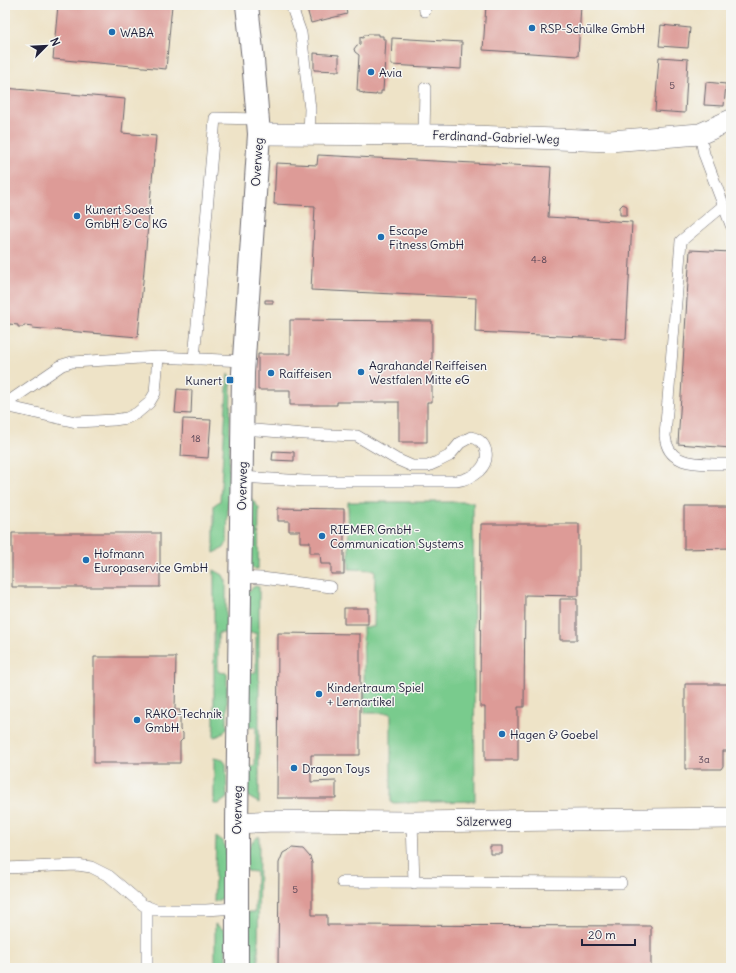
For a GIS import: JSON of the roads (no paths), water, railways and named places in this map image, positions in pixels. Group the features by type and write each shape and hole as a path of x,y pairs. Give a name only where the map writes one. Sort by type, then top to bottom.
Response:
{"street":[{"name":"Overweg","path":"237,968 237,823 242,429 244,361 258,126 254,60 247,5"},
{"name":"Ferdinand-Gabriel-Weg","path":"258,126 309,135 424,135 610,141 700,134 731,120"},
{"name":"Sälzerweg","path":"237,823 274,821 412,822 731,818"}],"lane":[{"path":"291,5 301,33 310,109 309,135"},
{"path":"424,135 425,88"},
{"path":"194,359 215,118 258,126"},
{"path":"700,134 704,154 731,225"},
{"path":"723,206 681,241 665,436 666,445 672,454 680,460 731,464"},
{"path":"5,405 76,422 127,418 137,414 149,403 155,393 158,357"},
{"path":"5,405 62,365 72,362 158,357 244,361"},
{"path":"242,429 357,436 396,459 412,466 428,466 437,462 449,456 460,443 471,437 478,439 486,448 486,457 480,470 471,477 456,481 304,480 242,477"},
{"path":"240,577 262,578 331,587"},
{"path":"412,822 414,883"},
{"path":"5,868 91,867 109,876 143,905 156,910 206,910 237,908"},
{"path":"342,882 621,883"},
{"path":"146,968 147,906"}],"place":[{"name":"RSP-Schülke GmbH","path":"532,28"},
{"name":"WABA","path":"112,32"},
{"name":"Avia","path":"371,72"},
{"name":"Kunert Soest GmbH & Co KG","path":"77,216"},
{"name":"Escape Fitness GmbH","path":"381,237"},
{"name":"Agrahandel Reiffeisen Westfalen Mitte eG","path":"361,372"},
{"name":"Raiffeisen","path":"271,373"},
{"name":"Kunert","path":"230,380"},
{"name":"RIEMER GmbH - Communication Systems","path":"322,536"},
{"name":"Hofmann Europaservice GmbH","path":"86,560"},
{"name":"Kindertraum Spiel + Lernartikel","path":"319,694"},
{"name":"RAKO-Technik GmbH","path":"137,720"},
{"name":"Hagen & Goebel","path":"502,734"},
{"name":"Dragon Toys","path":"294,768"}]}
